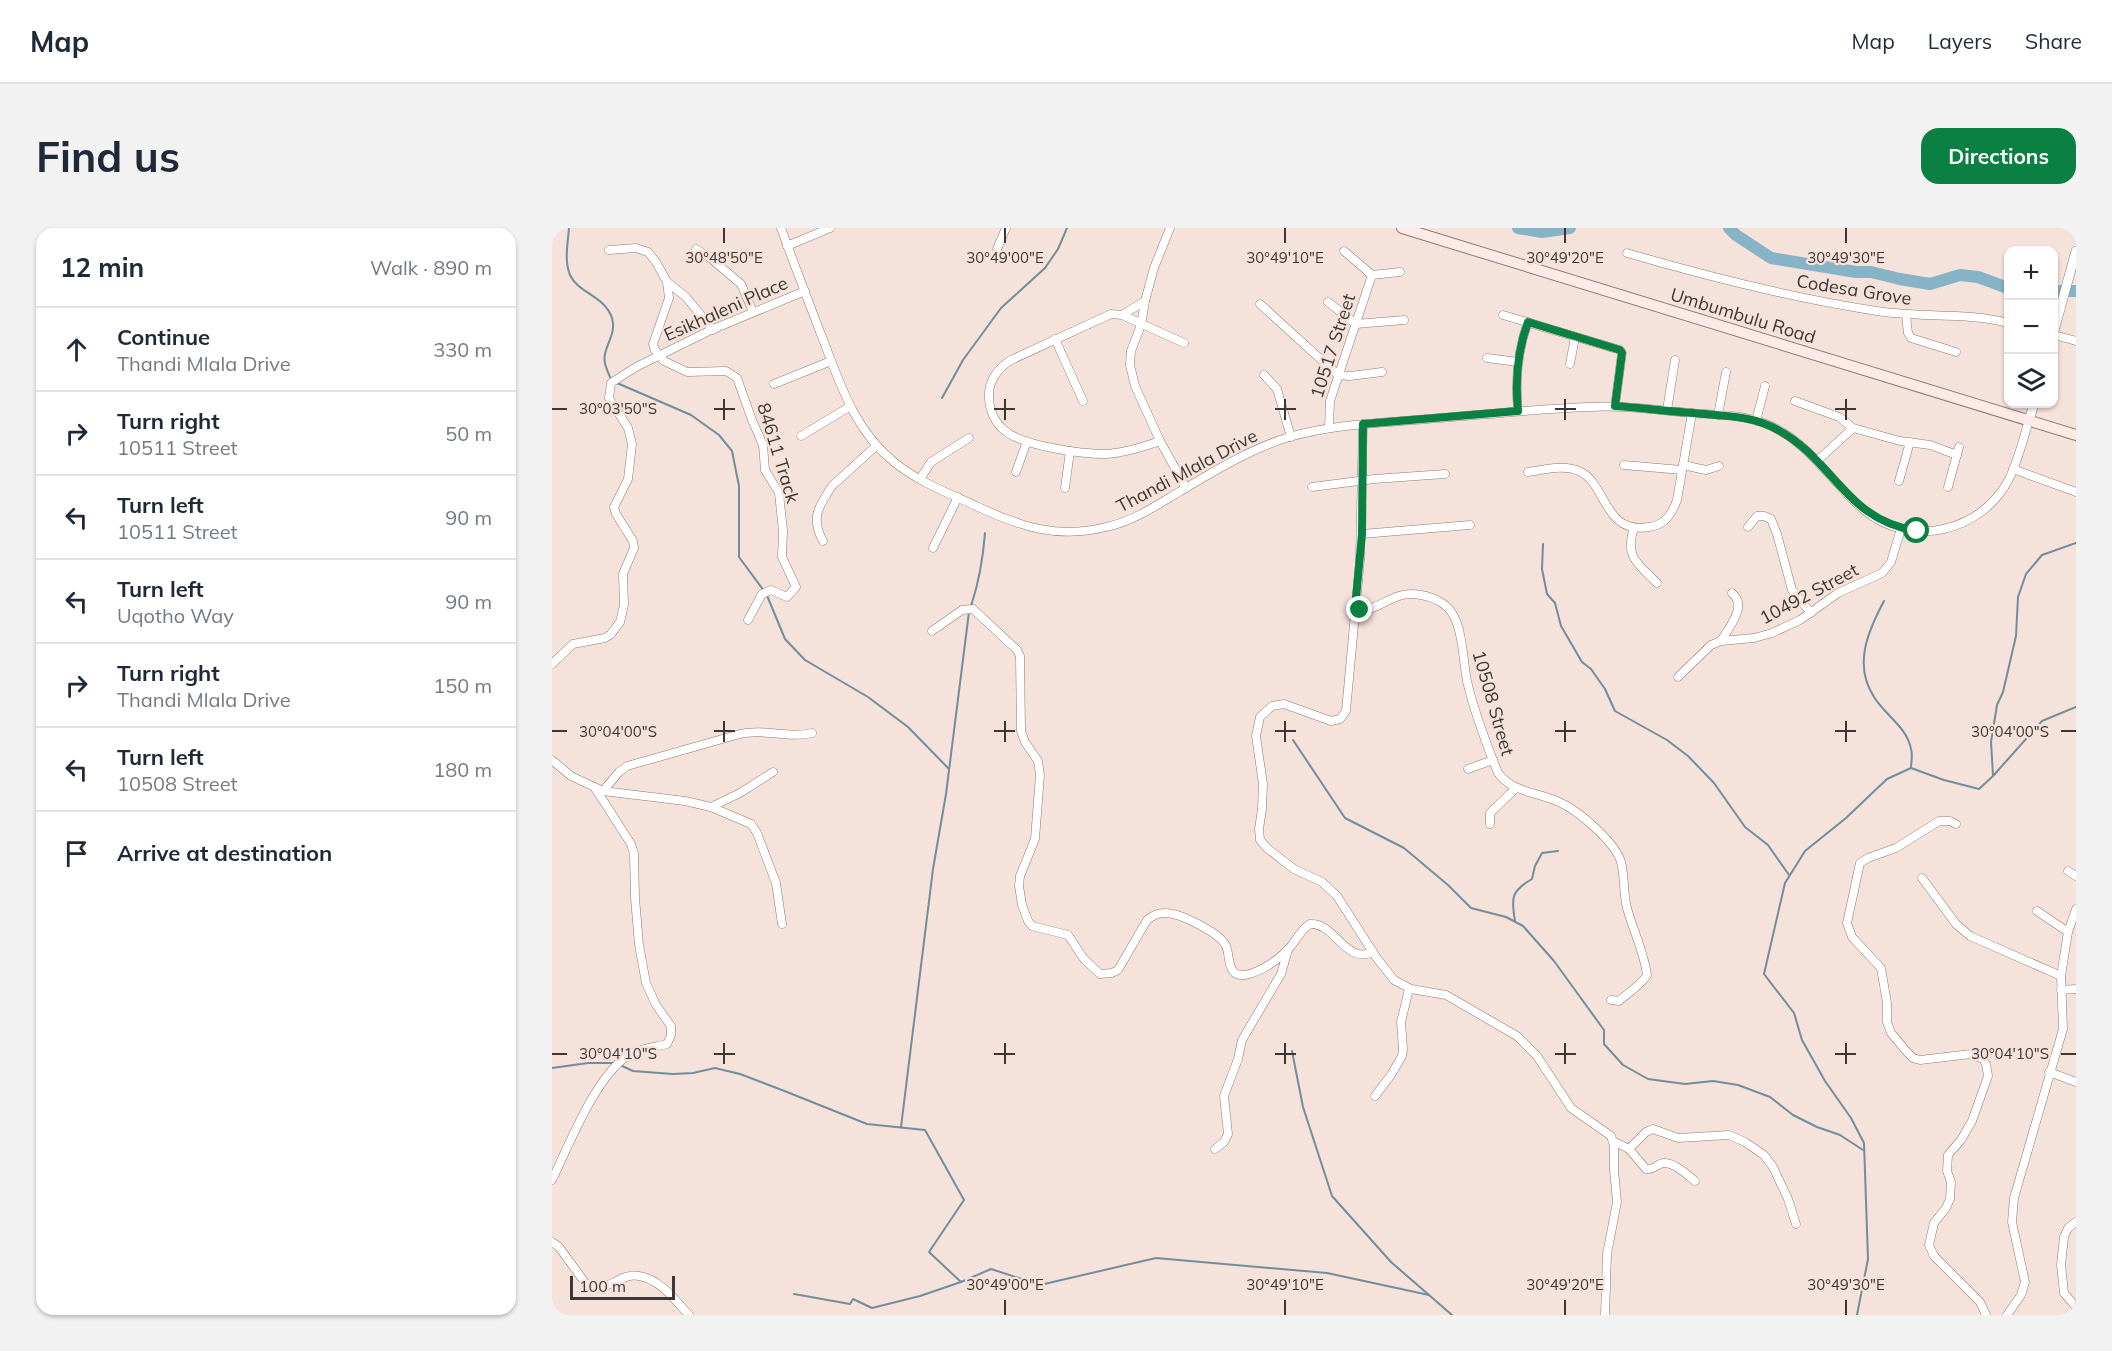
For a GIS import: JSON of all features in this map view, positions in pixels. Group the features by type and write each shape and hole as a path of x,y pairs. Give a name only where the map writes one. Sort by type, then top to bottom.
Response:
{"main road":[{"name":"Umbumbulu Road","path":"1402,228 2076,435"}],"street":[{"name":"Thandi Mlala Drive","path":"781,228 849,407 876,446 893,462 920,479 1022,526 1042,530 1068,532 1093,530 1121,523 1147,511 1252,451 1291,437 1329,428 1518,411 1615,406 1718,415 1756,421 1788,435 1817,461 1867,513 1901,529 1938,531 1972,519 1995,500 2009,479 2029,420"},
{"path":"787,246 830,228"},
{"path":"997,249 1006,228"},
{"path":"1170,228 1144,301 1141,325 1131,351 1131,372 1160,441 1186,488"},
{"path":"609,250 636,248 648,252 667,282 669,298 653,344 659,355"},
{"path":"696,249 741,284 753,312"},
{"path":"1344,251 1372,275 1400,272"},
{"path":"2058,318 2076,251"},
{"name":"Codesa Grove","path":"1627,253 1725,281 1864,309 1906,315 1979,318 2004,322"},
{"name":"10517 Street","path":"1329,428 1330,401 1372,275"},
{"path":"667,282 686,297 713,330"},
{"name":"Esikhaleni Place","path":"552,664 573,644 605,638 611,634 620,622 624,605 623,574 634,549 633,541 614,507 628,479 632,444 628,428 610,401 609,387 615,378 713,330 805,291"},
{"path":"1122,315 1144,301"},
{"path":"1328,302 1356,324 1404,320"},
{"path":"1260,304 1338,375 1354,376 1382,372"},
{"path":"1160,441 1116,453 1070,451 1027,441 1010,434 998,424 989,402 990,388 995,375 1005,364 1111,314 1122,315 1184,343"},
{"path":"1503,315 1621,352 1615,406"},
{"path":"1906,315 1908,333 1911,338 1956,351"},
{"path":"1518,411 1518,362 1520,345 1528,322"},
{"path":"2058,334 2076,341"},
{"path":"1570,364 1575,337"},
{"path":"1055,339 1083,401"},
{"name":"84611 Track","path":"659,355 668,364 687,372 721,370 735,375 740,382 752,420 762,439 765,470 778,489 780,497 783,531 782,557 796,587 787,597 771,590 762,594 748,620"},
{"path":"1487,358 1518,362"},
{"path":"1667,410 1675,360"},
{"path":"774,384 831,361"},
{"path":"1718,415 1726,372"},
{"path":"1264,375 1277,389 1291,437"},
{"path":"1756,421 1765,386"},
{"path":"1795,401 1839,417 1853,428 1892,439 1958,451 1948,487"},
{"path":"801,436 849,407"},
{"path":"2029,420 2033,408"},
{"path":"1528,472 1561,468 1581,472 1612,513 1625,525 1634,528 1653,527 1669,517 1677,500 1692,413"},
{"path":"1363,424 1362,534 1347,707 1340,719 1331,721 1319,718 1290,704 1278,704 1268,708 1260,717 1256,736 1263,784 1263,803 1258,829 1262,844 1300,873 1322,882 1337,896 1394,980 1409,989 1446,994 1517,1036 1537,1056 1570,1108 1608,1133 1613,1141 1617,1202 1607,1254 1605,1315"},
{"path":"1817,461 1853,428"},
{"path":"920,479 931,462 969,438"},
{"path":"1016,472 1027,441"},
{"path":"1899,481 1910,442"},
{"path":"823,541 816,520 832,486 876,446"},
{"path":"1065,488 1070,451"},
{"path":"1624,465 1706,470 1719,466"},
{"path":"2013,469 2076,492"},
{"path":"1312,487 1363,480 1445,474"},
{"path":"933,548 958,497"},
{"path":"1748,527 1757,516 1771,519 1778,534 1792,590 1811,613"},
{"path":"1362,534 1470,525"},
{"path":"1634,528 1629,543 1631,554 1657,583"},
{"name":"10492 Street","path":"1678,676 1706,649 1721,641 1762,636 1791,625 1839,593 1888,567 1901,529"},
{"path":"1721,641 1739,606 1739,599 1732,593"},
{"name":"10508 Street","path":"1355,609 1366,610 1395,596 1411,594 1429,597 1447,607 1456,621 1467,682 1493,760 1502,778 1516,788"},
{"path":"932,631 962,610 973,609 1017,650 1020,656 1021,731 1025,742 1038,761 1040,775 1035,839 1022,868 1019,886 1022,905 1030,924 1068,935 1084,959 1100,974 1118,970 1147,920 1160,913 1184,918 1220,939 1227,949 1232,969 1241,975 1255,972 1288,950 1306,926 1314,924 1324,928 1356,954 1366,955 1373,952"},
{"path":"599,789 627,766 740,734 754,731 793,736 812,733"},
{"path":"552,760 571,776 599,789 685,801 711,807 745,820 755,829 776,883 782,924"},
{"path":"1468,769 1493,760"},
{"path":"711,807 740,793 773,772"},
{"path":"1490,824 1490,813 1516,788 1567,806 1610,842 1618,852 1623,871 1626,906 1647,975 1619,1001 1611,1000"},
{"path":"552,1180 589,1103 616,1066 628,1054 667,1044 671,1035 671,1026 656,1005 646,983 639,945 634,854 631,844 599,789"},
{"path":"1956,824 1950,821 1939,821 1896,848 1860,863 1846,923 1852,937 1881,968 1887,1003 1887,1022 1892,1033 1907,1052 1913,1058 1925,1060 1971,1054 1983,1059 1986,1064 1988,1076 1972,1121 1961,1140 1948,1155 1947,1171 1952,1192 1946,1209 1935,1223 1929,1245 1934,1256 1980,1302 1986,1315"},
{"path":"2068,871 2076,876"},
{"path":"1922,878 1956,924 1970,936 2061,975"},
{"path":"2007,1315 2021,1295 2025,1282 2012,1222 2014,1198 2063,1029 2061,975 2068,932 2076,909"},
{"path":"2037,911 2068,932"},
{"path":"1215,1149 1224,1142 1228,1134 1224,1096 1238,1059 1242,1040 1281,974 1288,950"},
{"path":"1375,1096 1402,1056 1401,1022 1409,989"},
{"path":"2061,990 2076,989"},
{"path":"2049,1072 2076,1082"},
{"path":"1629,1149 1646,1132 1653,1129 1678,1138 1729,1135 1736,1137 1764,1155 1773,1167 1788,1199 1796,1224"},
{"path":"1613,1141 1629,1149 1646,1170 1669,1162 1695,1181"},
{"path":"2076,1222 2068,1227 2064,1238 2061,1265 2064,1293 2076,1307"},
{"path":"552,1242 559,1246 586,1284 591,1287 600,1288 631,1275 645,1277 663,1287 689,1315"}],"waterway":[{"path":"569,228 567,258 570,275 579,286 604,305 612,318 612,332 605,357 610,377"},
{"path":"942,398 963,360 1001,308 1045,268 1058,249 1067,228"},
{"path":"1518,228 1542,232 1570,228"},
{"path":"1729,228 1771,258 1856,272 1871,272 1930,284 1960,275 1978,277 2004,287"},
{"path":"2058,291 2076,291"},
{"path":"617,383 691,415 719,435 732,451 739,486 739,557 764,591"},
{"path":"971,606 980,570 985,533"},
{"path":"1993,775 1991,742 1997,705 2003,692 2016,636 2018,597 2026,574 2042,555 2076,543"},
{"path":"1543,544 1542,569 1547,594 1555,603 1561,626 1582,662 1591,669 1605,689 1615,711 1667,740 1688,756 1714,783 1745,827 1768,845 1789,875"},
{"path":"766,593 785,639 805,660 868,697 908,727 949,769"},
{"path":"1884,601 1868,636 1864,673 1874,697 1909,741 1912,754 1911,768"},
{"path":"901,1127 933,869 946,794 969,612"},
{"path":"1857,1315 1868,1259 1864,1143 1802,1040 1794,1013 1764,974 1785,883 1805,851 1846,818 1887,779 1911,768 1979,789 2042,721 2076,707"},
{"path":"1293,740 1345,818 1404,848 1471,908 1506,917 1523,926 1554,961 1604,1030 1604,1044 1623,1065 1648,1079 1685,1084 1713,1081 1738,1085 1770,1097 1793,1115 1840,1135 1863,1150"},
{"path":"1515,921 1513,901 1516,891 1532,879 1535,866 1542,853 1558,851"},
{"path":"1292,1051 1303,1107 1332,1196 1391,1262 1452,1315"},
{"path":"552,1068 588,1063 615,1063"},
{"path":"620,1065 633,1071 673,1074 693,1073 715,1068 740,1074 867,1124 925,1130 964,1200 929,1252 961,1282 991,1269 1040,1285 1156,1258 1327,1273 1429,1295"},
{"path":"794,1294 850,1304 853,1299 872,1308 920,1296 961,1282"}],"route":[{"path":"1360,610 1355,609 1362,534 1363,424 1518,411 1518,362 1520,345 1528,322 1620,350 1622,353 1615,406 1747,418 1767,424 1795,441 1867,513 1901,529 1917,531"}]}
